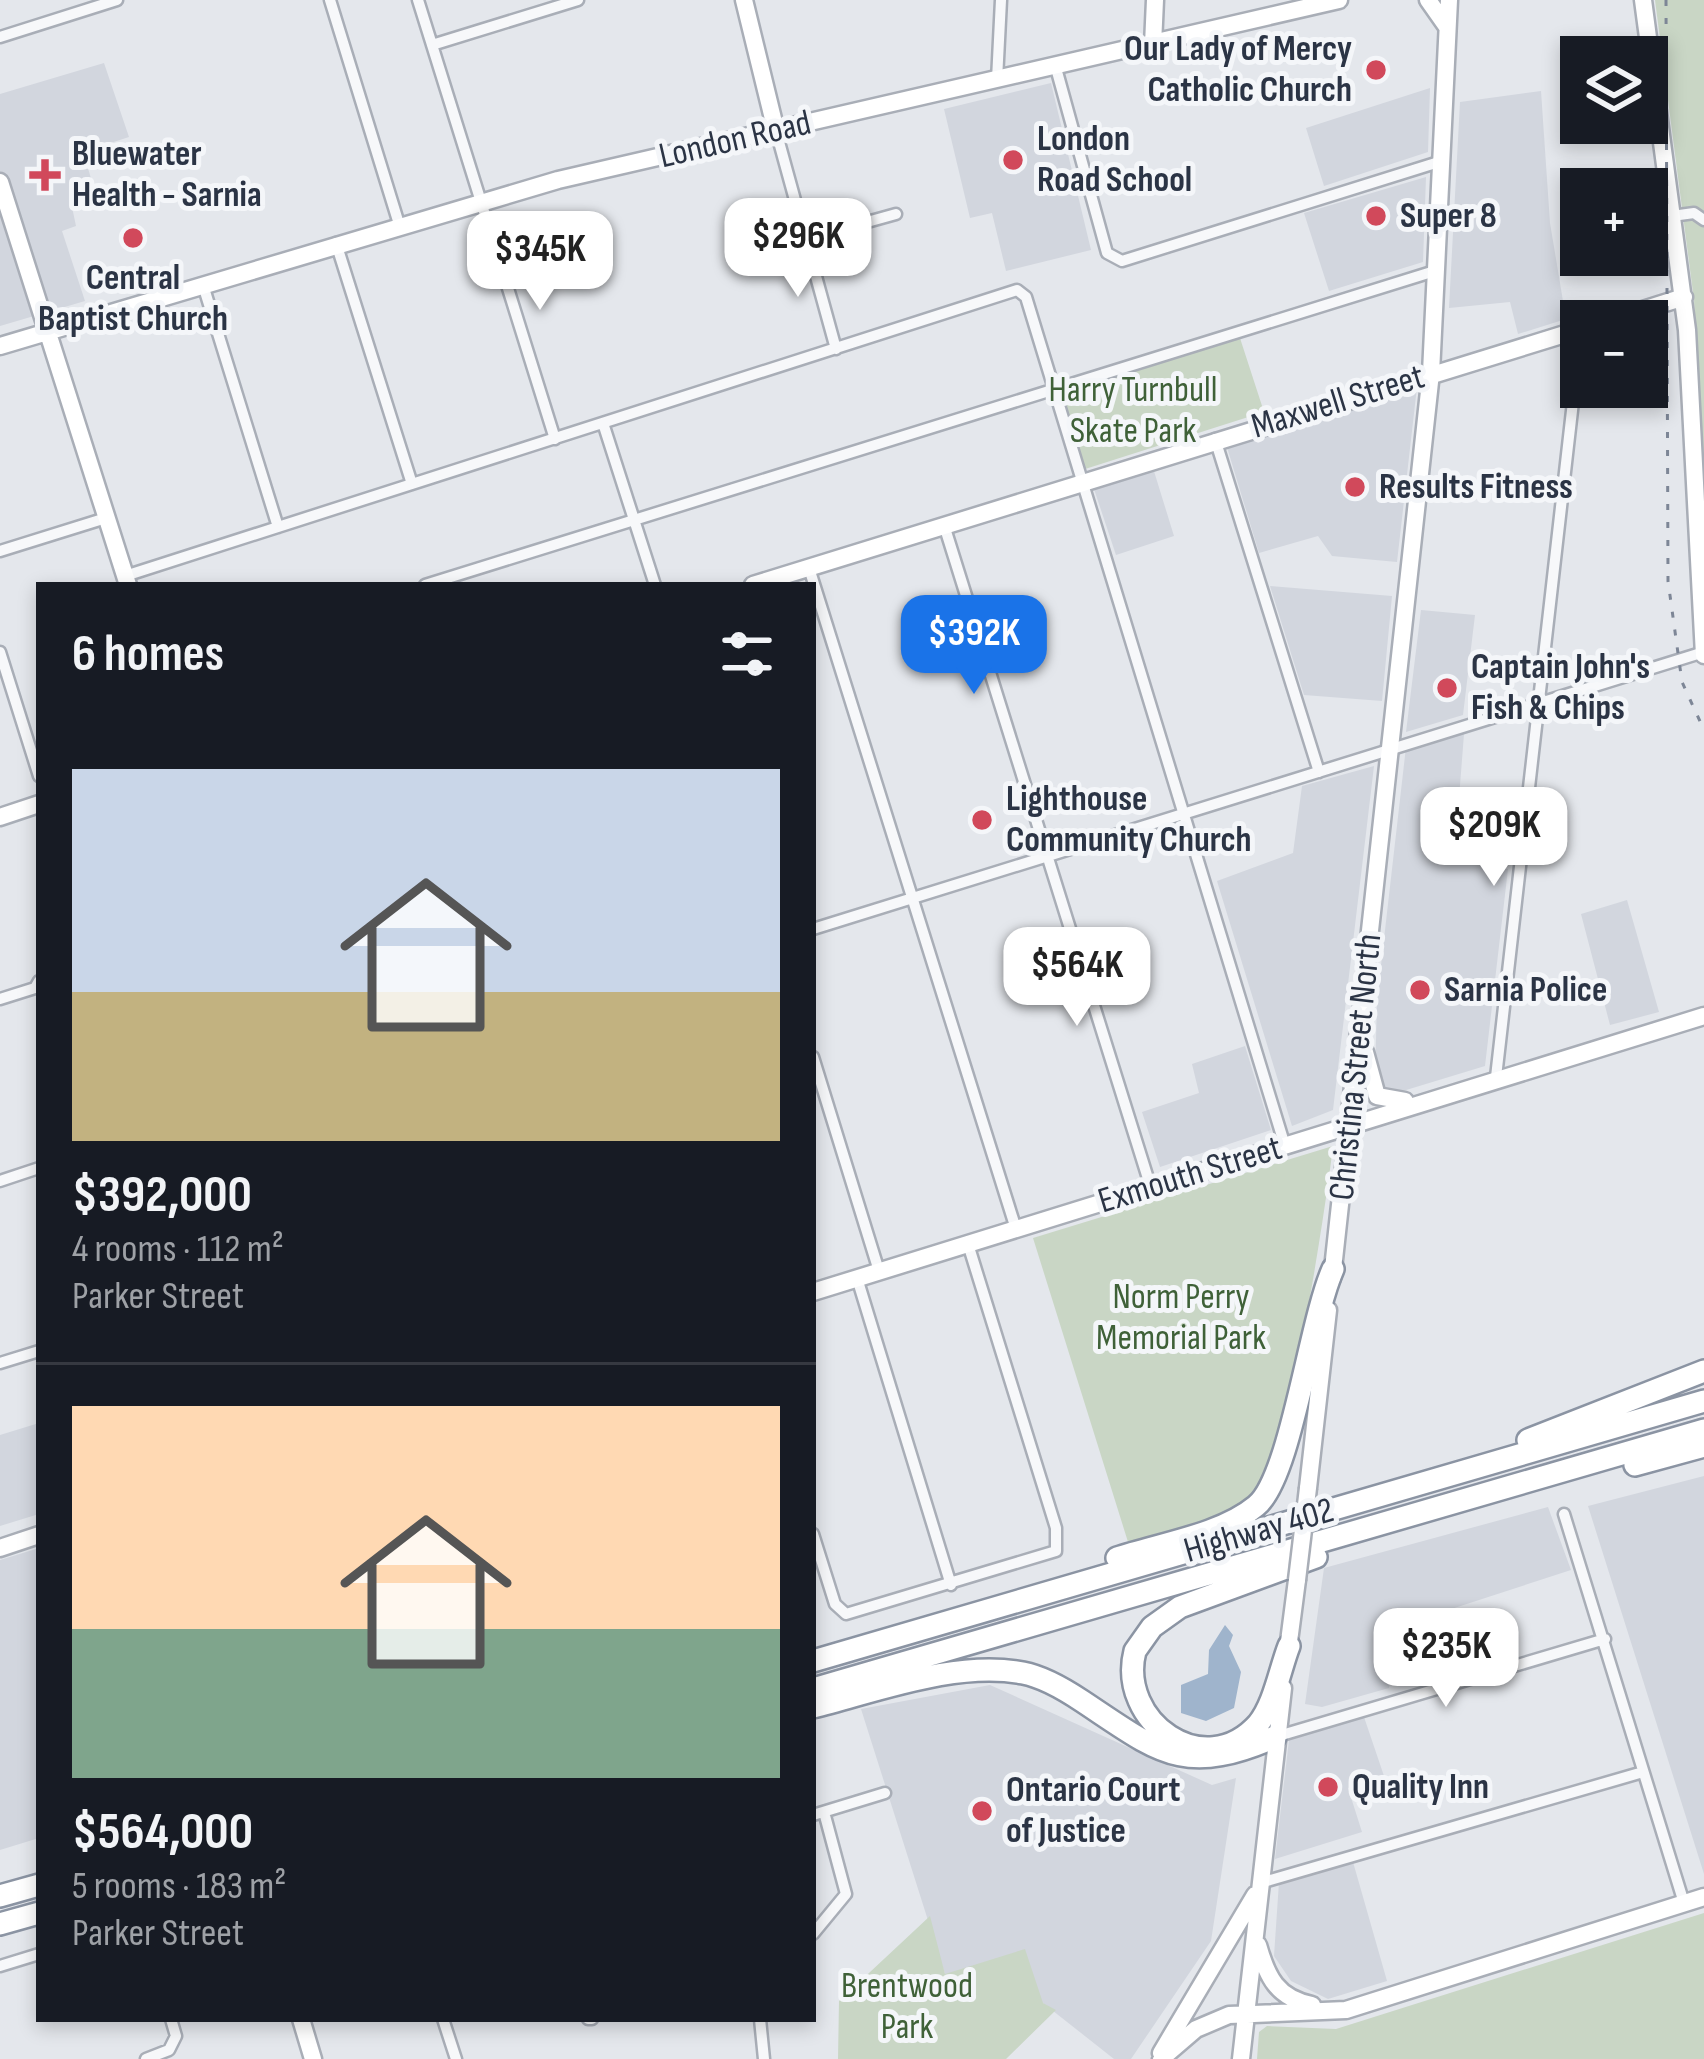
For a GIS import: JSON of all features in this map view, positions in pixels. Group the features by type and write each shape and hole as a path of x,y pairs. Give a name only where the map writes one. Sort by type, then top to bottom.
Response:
{"highway":[{"path":"816,1655 1231,1520 1258,1505 1279,1470 1316,1308 1333,1269"},
{"path":"1237,1538 1532,1439 1704,1371"},
{"name":"Highway 402","path":"816,1655 1704,1401"},
{"path":"816,1678 1704,1421"},
{"name":"Highway 402","path":"816,1687 1704,1430"},
{"path":"816,1702 1704,1443"},
{"path":"1289,1646 1264,1716 1249,1732 1228,1742 1197,1747 1170,1739 1148,1721 1136,1700 1135,1651 1164,1616 1331,1551"},
{"path":"816,1702 965,1672 1008,1671 1045,1680 1151,1747 1183,1760 1235,1754 1275,1737"},
{"path":"0,1896 36,1886"},
{"path":"0,1914 36,1903"},
{"path":"0,1924 36,1913"},
{"path":"0,1934 36,1924"}],"main road":[{"path":"744,0 776,131"},
{"path":"1153,45 1155,0"},
{"name":"London Road","path":"0,346 481,201 1340,0"},
{"path":"1428,0 1448,28"},
{"name":"Christina Street North","path":"1241,2059 1432,373 1449,0"},
{"path":"1643,0 1684,296 1704,654"},
{"path":"0,182 126,580"},
{"path":"1668,301 1684,296"},
{"name":"Maxwell Street","path":"763,582 1560,335"},
{"path":"0,817 36,805"},
{"name":"Exmouth Street","path":"816,1291 1704,1016"},
{"path":"1361,1028 1376,1096 1397,1102 1429,1099"},
{"path":"0,1548 36,1536"},
{"path":"1160,2059 1226,1952 1260,1883"},
{"path":"1160,2059 1196,2029 1246,2012 1320,2012 1360,2006 1704,1897"},
{"path":"1255,1936 1267,1974 1288,1998 1329,2008 1360,2006"},
{"path":"302,2022 314,2059"}],"street":[{"path":"0,37 117,0"},
{"path":"330,0 398,224"},
{"path":"418,0 555,439"},
{"path":"432,45 578,0"},
{"path":"998,80 1001,0"},
{"path":"1056,68 1107,253 1121,261 1442,161"},
{"path":"776,131 836,350"},
{"path":"806,238 896,214"},
{"path":"1672,216 1694,214 1704,220"},
{"path":"335,243 412,484"},
{"path":"434,582 1438,270"},
{"path":"203,285 278,527"},
{"path":"126,580 1017,290 1026,297 1285,1146"},
{"path":"1496,1077 1572,408"},
{"path":"603,423 654,582"},
{"path":"1215,439 1319,772"},
{"path":"0,551 106,518"},
{"path":"944,525 1150,1188"},
{"path":"808,568 812,582"},
{"path":"816,593 1016,1229"},
{"path":"0,652 36,766"},
{"path":"816,928 1704,654"},
{"path":"0,999 36,988"},
{"path":"816,1067 879,1271"},
{"path":"0,1180 36,1169"},
{"path":"816,1542 842,1613 1056,1551 1057,1528 968,1244"},
{"path":"857,1278 951,1585"},
{"path":"0,1364 36,1352"},
{"path":"1564,1514 1684,1903"},
{"path":"1275,1737 1605,1639"},
{"path":"1260,1883 1643,1772"},
{"path":"816,1930 845,1894 845,1876 819,1813 885,1792"},
{"path":"0,1966 36,1955"},
{"path":"146,2059 170,2050 176,2036 172,2022"},
{"path":"444,2022 456,2059"},
{"path":"760,2022 764,2059"}],"shaded area":[{"name":"Bluewater Health - Sarnia","path":"104,63 129,137 83,152 97,198 72,207 76,226 62,231 85,301 0,326 0,94"},
{"name":"London Road School","path":"1051,83 1091,250 1006,271 992,213 970,218 944,109"},
{"path":"1430,88 1428,152 1324,186 1306,128"},
{"path":"1541,91 1550,223 1563,300 1560,321 1518,334 1510,302 1449,308 1460,102"},
{"path":"1426,177 1423,262 1329,291 1304,213"},
{"path":"1417,387 1397,562 1332,556 1318,536 1259,553 1226,444"},
{"path":"1153,468 1174,536 1116,555 1093,486"},
{"path":"1270,586 1392,596 1382,701 1304,695"},
{"path":"1421,610 1475,615 1463,715 1406,732"},
{"path":"1464,734 1454,862 1508,869 1485,1066 1393,1094 1375,1080 1377,1000 1406,747"},
{"path":"1374,766 1333,1110 1292,1126 1217,881 1293,853 1302,786"},
{"path":"1627,900 1659,1012 1610,1025 1581,914"},
{"path":"1245,1046 1271,1130 1160,1167 1142,1112 1199,1093 1192,1064"},
{"path":"36,1424 36,1515 0,1526 0,1435"},
{"path":"1704,1476 1704,1874 1588,1506"},
{"path":"1548,1507 1571,1570 1399,1626 1389,1688 1322,1707 1305,1704 1324,1568"},
{"path":"36,1549 36,1839 0,1850 0,1560"},
{"path":"990,1685 1212,1785 1236,1778 1211,1941 1131,2059 1114,2059 1043,2003 945,1974 861,1709"},
{"path":"1364,1717 1384,1776 1348,1788 1362,1832 1275,1859 1289,1740"},
{"path":"1353,1862 1387,1981 1328,1999 1291,1981 1274,1956 1279,1882"}],"green space":[{"path":"1655,0 1704,0 1704,494 1694,300 1668,100 1668,36 1660,36"},
{"name":"Harry Turnbull Skate Park","path":"1239,335 1264,412 1082,470 1057,391"},
{"name":"Norm Perry Memorial Park","path":"1333,1146 1303,1334 1264,1478 1249,1500 1222,1515 1128,1542 1033,1238"},
{"path":"1704,1913 1704,2059 1257,2059 1259,2032 1267,2026 1336,2029"},
{"name":"Brentwood Park","path":"930,1916 945,1974 1025,1949 1043,2003 1056,2010 1006,2059 838,2059 839,2001"}],"water":[{"path":"1225,1625 1233,1635 1229,1646 1241,1672 1234,1708 1206,1721 1181,1713 1181,1685 1208,1674 1209,1650"}],"railway":[{"path":"1666,0 1668,581 1682,682 1704,730"}],"place":[{"name":"Our Lady of Mercy Catholic Church","path":"1376,70"},
{"name":"London Road School","path":"1013,160"},
{"name":"Bluewater Health - Sarnia","path":"45,175"},
{"name":"Super 8","path":"1376,216"},
{"name":"Central Baptist Church","path":"133,238"},
{"name":"Results Fitness","path":"1355,487"},
{"name":"Captain John's Fish & Chips","path":"1447,688"},
{"name":"Lighthouse Community Church","path":"982,820"},
{"name":"Sarnia Police","path":"1420,990"},
{"name":"Quality Inn","path":"1328,1787"},
{"name":"Ontario Court of Justice","path":"982,1811"}]}
